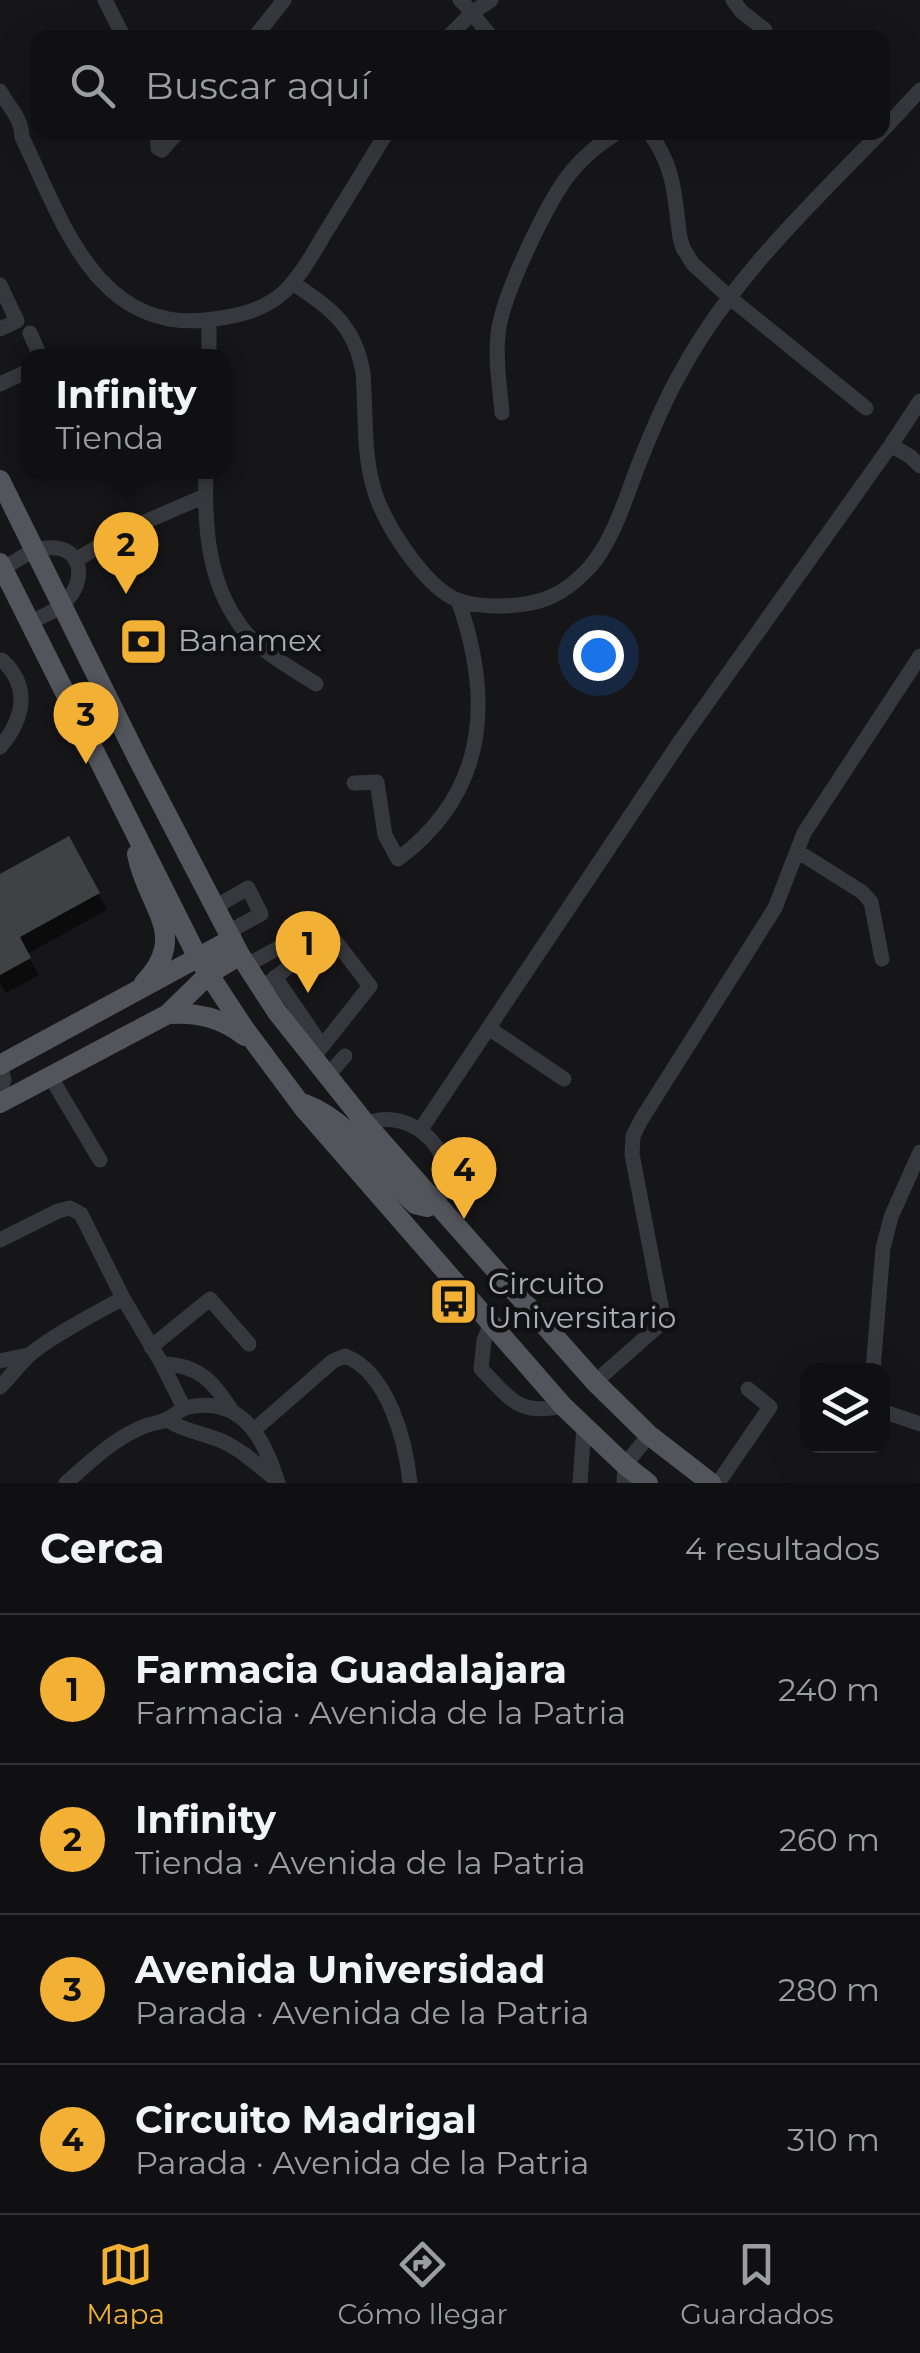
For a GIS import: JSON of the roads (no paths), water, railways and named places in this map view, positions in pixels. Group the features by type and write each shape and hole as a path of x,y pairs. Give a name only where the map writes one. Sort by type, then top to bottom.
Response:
{"main road":[{"path":"0,480 214,907 237,948 268,983 317,1053 326,1076 595,1382 649,1436 714,1483"},
{"path":"1,566 204,966 268,1060 298,1102 624,1474 648,1483"},
{"path":"130,995 157,968 165,938 164,922 142,880 134,832"},
{"path":"0,1066 130,995 204,966 237,948"},
{"path":"0,1102 168,1014 204,966"},
{"path":"168,1014 192,1014 226,1023 268,1060"},
{"path":"298,1102 320,1110 339,1124 415,1204 436,1204"}],"street":[{"path":"105,0 120,30"},
{"path":"260,30 284,0"},
{"path":"460,0 484,30"},
{"path":"454,30 491,0"},
{"path":"732,0 740,12 765,30"},
{"path":"890,123 920,90"},
{"path":"2,94 23,131 22,137 74,245 103,284 131,306 173,320 210,320 257,310 270,302 293,282 382,140"},
{"path":"156,140 162,150 171,140"},
{"path":"502,413 498,336 504,305 550,206 570,173 606,140"},
{"path":"654,140 672,173 682,248 693,264 866,408"},
{"path":"293,282 324,304 352,334 364,373 372,485 398,541 421,570 458,600 490,606 530,605 566,589 590,566 608,539 663,405 729,297 875,140"},
{"path":"0,285 17,320 0,329"},
{"path":"209,349 210,320"},
{"path":"30,333 37,349"},
{"path":"420,1129 681,740 892,446 920,401"},
{"path":"892,446 920,466"},
{"path":"206,479 206,521 213,573 230,609 248,635 316,684"},
{"path":"76,560 122,532 206,496"},
{"path":"1,566 45,548 65,550 76,560 80,577 75,591 62,606 29,623"},
{"path":"354,784 377,782 384,835 398,858 438,822 458,791 473,756 480,715 467,626 458,600"},
{"path":"595,1382 664,1321 632,1154 632,1136 775,908 804,833 920,656"},
{"path":"0,747 18,719 21,701 19,683 1,657"},
{"path":"796,852 862,892 871,902 882,960"},
{"path":"214,907 248,888 261,914 237,948"},
{"path":"268,983 330,934 370,986 317,1053"},
{"path":"237,948 280,947"},
{"path":"490,1029 564,1079"},
{"path":"326,1076 345,1056"},
{"path":"0,1066 4,1080 0,1090"},
{"path":"50,1076 100,1160"},
{"path":"366,1124 379,1120 405,1122 434,1142 446,1176 436,1204"},
{"path":"874,1363 883,1248 891,1217 920,1152"},
{"path":"0,1240 58,1210 70,1208 81,1214 184,1408"},
{"path":"0,1361 28,1355 123,1298"},
{"path":"151,1347 210,1299 249,1344"},
{"path":"491,1324 484,1340 482,1370 519,1406 543,1410 564,1406"},
{"path":"0,1387 28,1355"},
{"path":"245,1455 258,1435 333,1361 346,1356 358,1360 389,1403 408,1457 410,1483"},
{"path":"162,1364 190,1368 219,1389 232,1411 258,1435 278,1482"},
{"path":"714,1483 770,1407 748,1390"},
{"path":"66,1483 121,1438 167,1420 184,1408 212,1405 232,1411"},
{"path":"890,1414 920,1424"},
{"path":"167,1420 222,1441 278,1482"},
{"path":"580,1483 584,1426"},
{"path":"624,1474 649,1436"}],"place":[{"name":"Infinity","path":"126,594"},
{"name":"Banamex","path":"143,641"},
{"name":"Avenida Universidad","path":"86,764"},
{"name":"Farmacia Guadalajara","path":"308,993"},
{"name":"Circuito Madrigal","path":"464,1219"},
{"name":"Circuito Universitario","path":"453,1301"}]}
